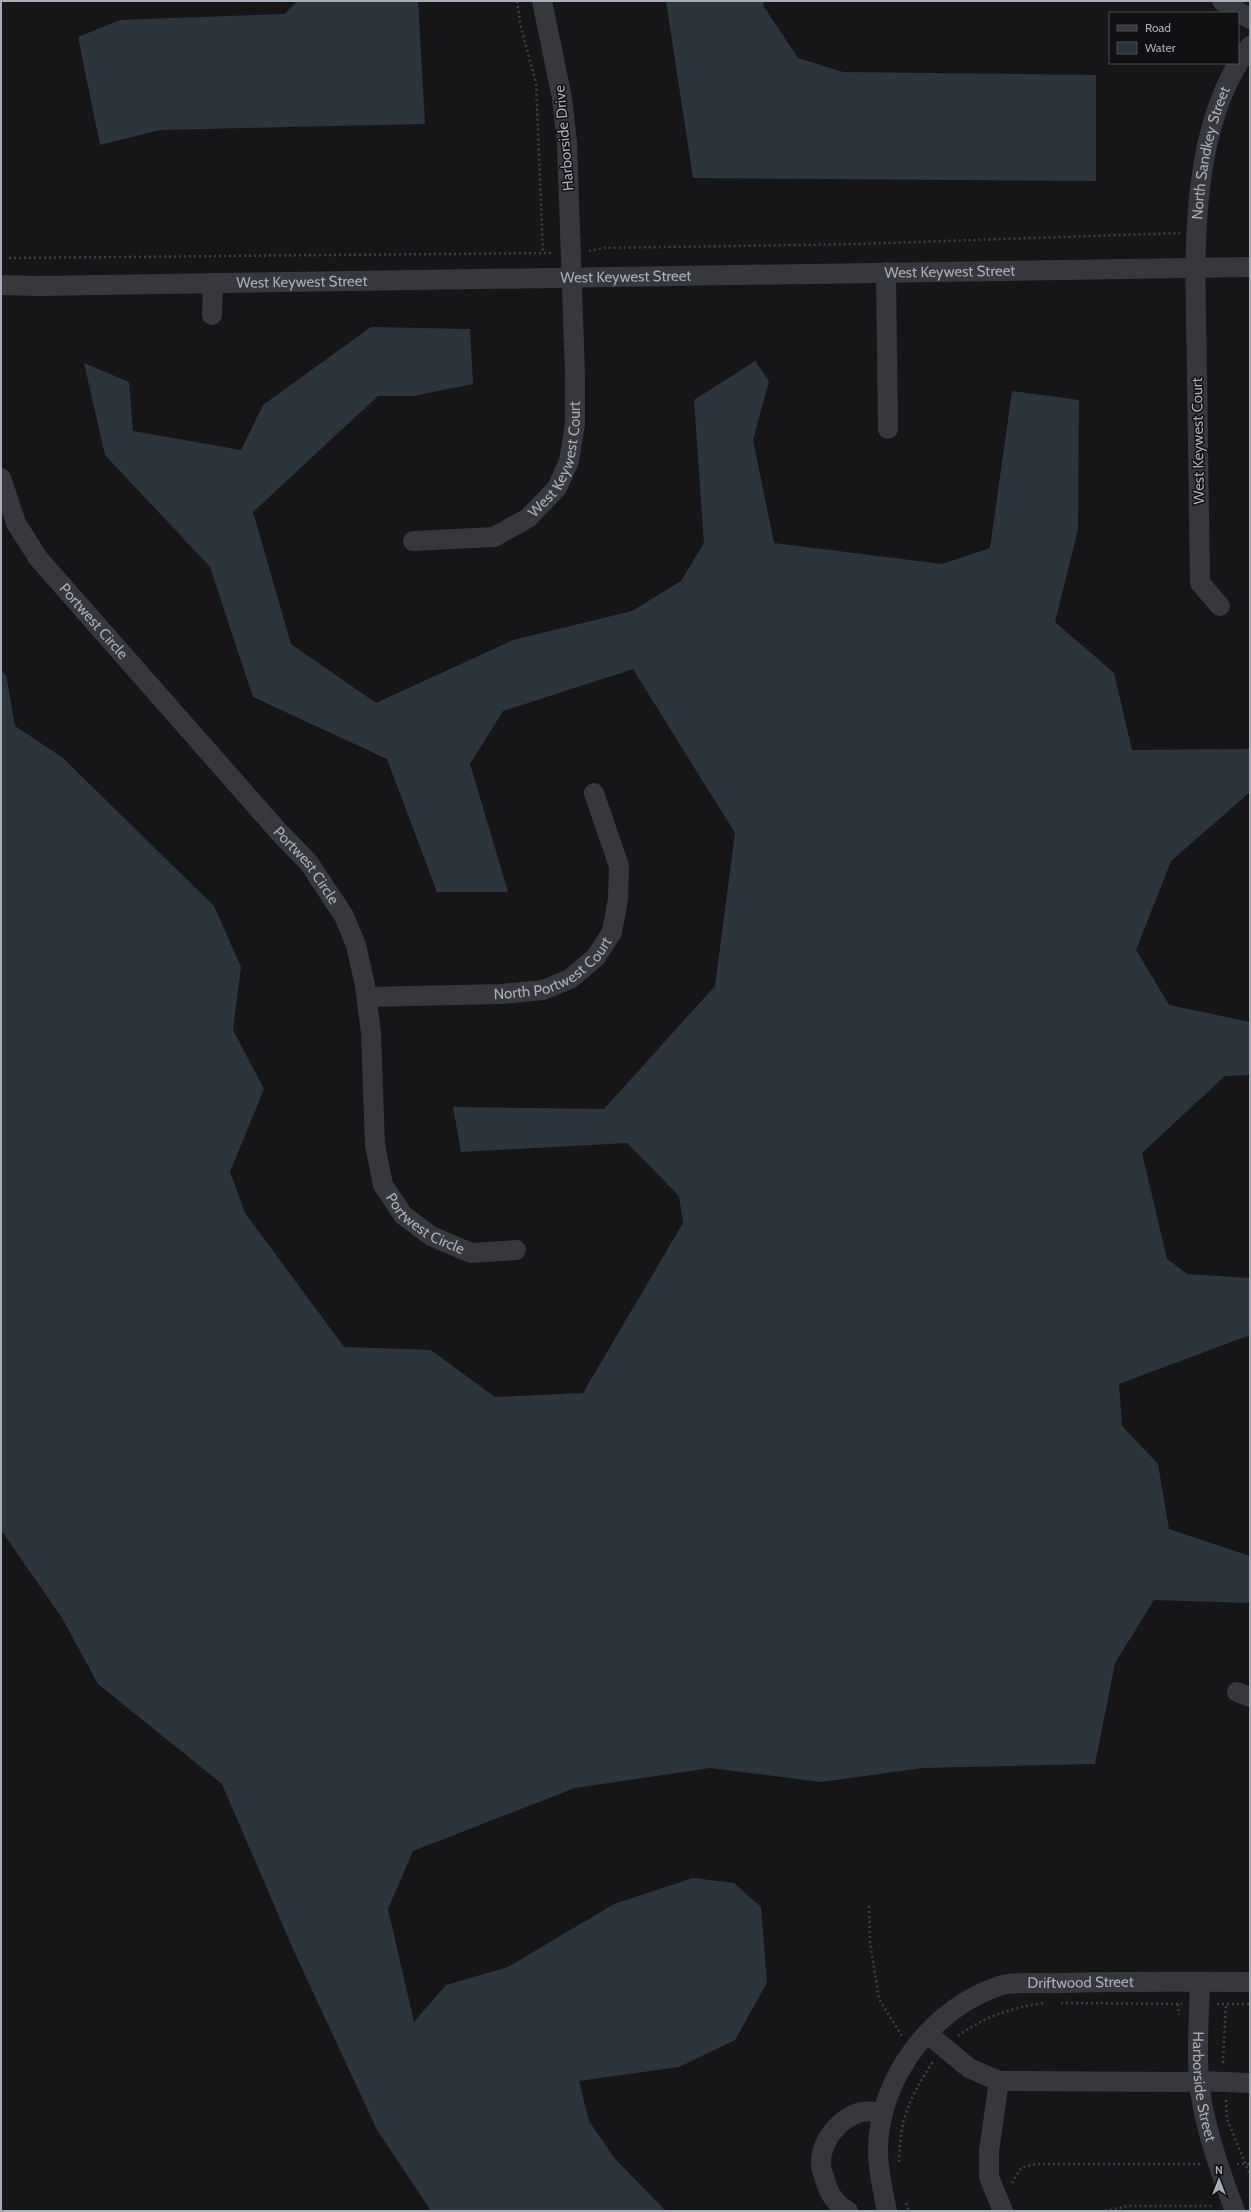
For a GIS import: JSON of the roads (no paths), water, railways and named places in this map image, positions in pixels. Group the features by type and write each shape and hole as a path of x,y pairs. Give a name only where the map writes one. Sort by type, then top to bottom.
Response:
{"street":[{"name":"Harborside Drive","path":"542,1 564,112 567,142 571,277"},
{"path":"1222,1 1250,19"},
{"name":"North Sandkey Street","path":"1239,63 1250,46"},
{"name":"North Sandkey Street","path":"1196,267 1197,232 1202,172 1214,120 1229,78 1238,64"},
{"name":"West Keywest Court","path":"1196,267 1200,583 1220,606"},
{"name":"West Keywest Street","path":"1,285 1250,267"},
{"path":"886,272 888,429"},
{"name":"West Keywest Court","path":"413,541 494,537 528,518 557,488 569,460 575,424 575,375 571,277"},
{"path":"212,316 213,283"},
{"name":"Portwest Circle","path":"1,478 16,523 38,558 279,832 309,863 344,916 356,945 367,997 375,1145 383,1185 403,1215 431,1236 471,1253 516,1250"},
{"name":"North Portwest Court","path":"367,997 500,994 543,990 570,980 596,957 612,932 618,899 619,866 594,793"},
{"name":"Harborside Street","path":"1200,1982 1200,2081 1202,2104 1219,2164 1234,2209"},
{"name":"Driftwood Street","path":"887,2211 878,2166 878,2138 883,2113 894,2080 905,2060 928,2034 953,2011 976,1996 1003,1985 1250,1982"},
{"path":"928,2034 969,2068 999,2081 1200,2081 1250,2083"},
{"path":"999,2081 988,2151 988,2177 1003,2211"},
{"path":"848,2211 839,2206 828,2190 821,2165 824,2146 832,2131 846,2118 860,2112 883,2113"}],"water":[{"path":"297,1 418,1 425,124 160,130 100,145 78,37 120,20 285,14"},
{"path":"666,1 763,1 764,7 798,58 843,72 1096,75 1096,181 693,178"},
{"path":"371,327 470,329 473,384 413,396 378,396 253,512 291,644 376,703 513,640 632,611 681,581 704,543 694,400 755,361 769,381 753,440 774,543 942,564 990,548 1012,391 1079,400 1078,529 1055,622 1114,673 1132,750 1247,749 1250,747 1250,792 1171,861 1136,950 1169,1005 1250,1022 1250,1075 1225,1076 1142,1153 1167,1259 1187,1274 1250,1278 1250,1335 1119,1384 1122,1426 1158,1464 1169,1529 1250,1556 1250,1603 1154,1600 1115,1663 1095,1764 923,1768 821,1782 710,1768 575,1788 413,1851 388,1909 414,2022 446,1985 508,1967 614,1904 693,1878 734,1883 761,1907 767,1983 735,2040 679,2067 579,2081 589,2121 615,2159 666,2211 431,2211 377,2130 293,1949 222,1784 98,1684 62,1618 1,1530 1,671 6,675 15,726 63,758 214,906 241,967 233,1030 264,1089 230,1172 245,1213 344,1347 431,1350 495,1397 583,1393 683,1223 679,1196 627,1143 461,1152 453,1107 604,1109 715,986 735,833 633,669 503,711 470,764 508,892 437,892 387,759 253,697 210,567 105,455 84,363 129,382 133,431 241,450 263,405"}]}
